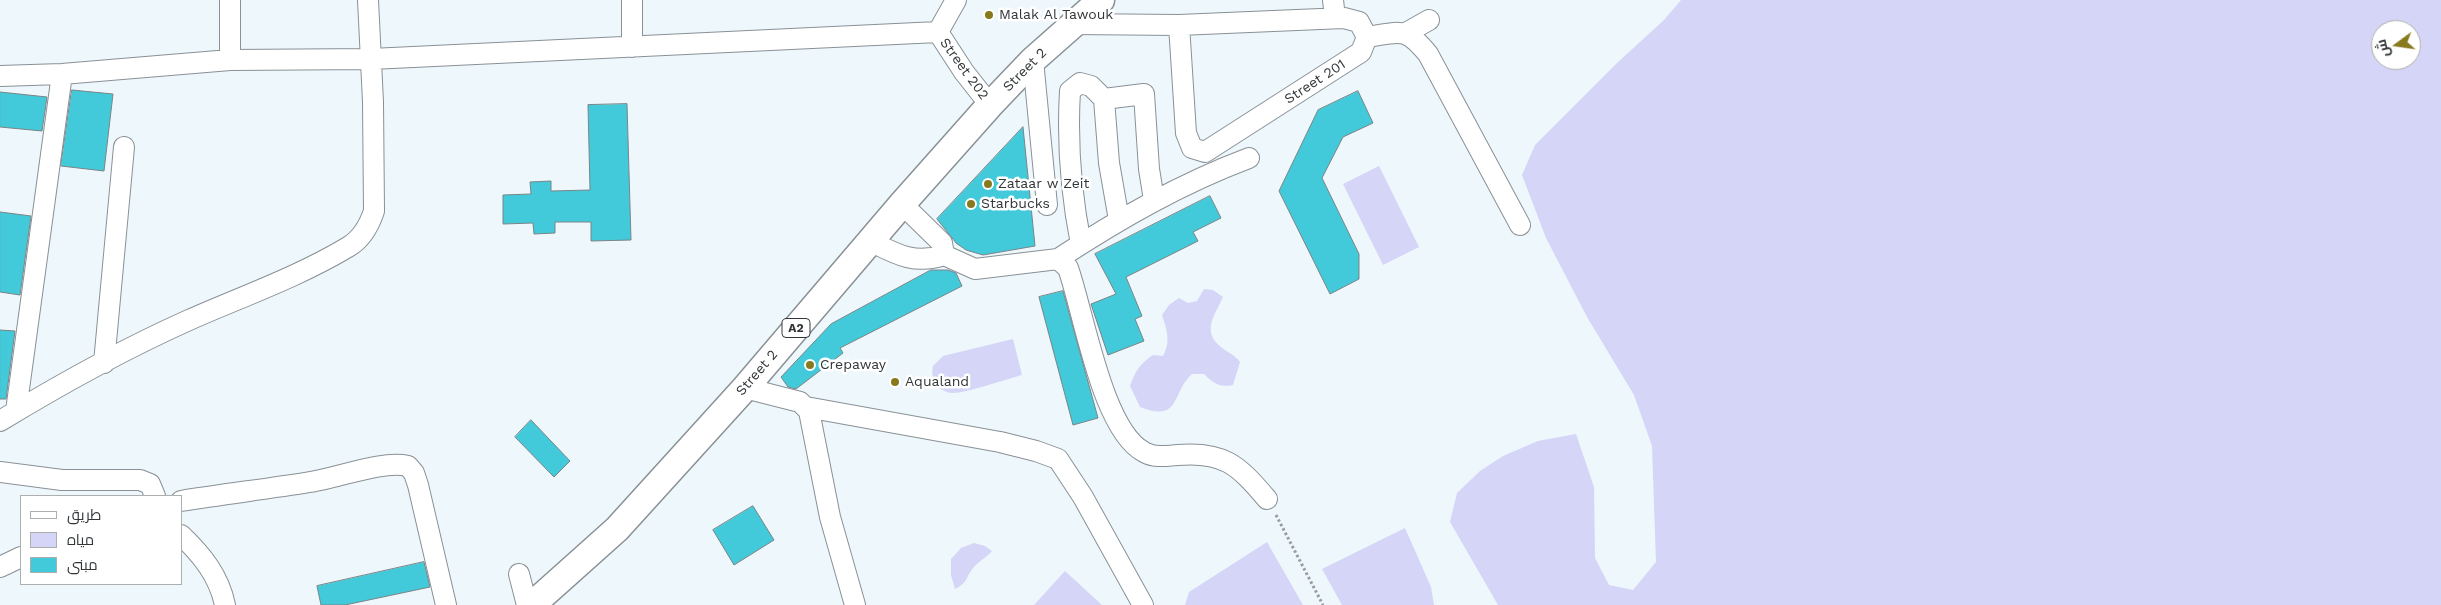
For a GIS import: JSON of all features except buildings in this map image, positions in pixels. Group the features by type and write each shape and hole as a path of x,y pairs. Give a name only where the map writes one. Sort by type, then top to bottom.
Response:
{"main road":[{"name":"A2","path":"1072,24 1101,0"},
{"name":"Street 2","path":"532,605 617,529 745,388 902,204 990,105 1033,60 1072,24"}],"street":[{"path":"230,0 230,60"},
{"path":"8,416 104,363 186,321 316,263 349,247 361,237 370,224 374,211 368,0"},
{"path":"632,0 632,47"},
{"path":"0,76 62,74 230,60 371,59 938,32 956,0"},
{"path":"1072,24 1179,25 1334,9 1359,22 1367,37 1400,32 1414,36 1428,54 1520,225"},
{"path":"1406,33 1429,20"},
{"name":"Street 201","path":"1179,25 1186,133 1192,148 1204,152 1361,52 1367,37"},
{"name":"Street 202","path":"938,32 964,72 990,105"},
{"path":"1033,60 1047,205"},
{"path":"8,416 62,74"},
{"path":"1081,244 1074,211 1068,124 1070,91 1080,83 1091,86 1104,99 1108,164 1119,220"},
{"path":"1104,99 1144,94 1149,169 1154,200"},
{"path":"104,363 124,147"},
{"path":"870,241 911,259 928,260 944,255 975,269 1058,259 1154,200 1188,183 1248,158"},
{"path":"902,204 942,243 944,255"},
{"path":"1058,259 1068,268 1106,396 1125,435 1136,447 1150,455 1199,453 1219,457 1240,469 1267,499"},
{"path":"745,388 800,402 809,411 830,517 856,605"},
{"path":"806,408 1000,442 1036,450 1058,459 1083,497 1143,605"},
{"path":"182,501 312,482 378,468 398,465 408,466 414,472 418,485 446,605"},
{"path":"0,472 62,480 140,480 150,484 155,495"},
{"path":"182,536 216,576 225,605"},
{"path":"0,567 20,557"},
{"path":"519,574 527,605"}],"path":[{"path":"1267,499 1323,605"}],"water":[{"path":"1681,0 2441,0 2441,605 1498,605 1450,522 1457,493 1480,471 1503,456 1538,441 1576,434 1594,487 1595,558 1609,585 1633,590 1656,562 1652,446 1634,395 1587,317 1546,238 1522,175 1535,145 1617,63 1664,20"},
{"path":"1379,166 1419,247 1383,265 1343,184"},
{"path":"1204,289 1213,290 1223,297 1211,329 1215,341 1240,362 1233,385 1220,385 1204,374 1192,374 1169,409 1153,411 1140,407 1130,386 1138,368 1153,355 1163,356 1167,346 1167,336 1162,315 1169,305 1179,298 1188,303 1197,301"},
{"path":"1013,339 1022,375 953,393 939,388 936,384 932,371 933,366 943,356"},
{"path":"1405,528 1431,587 1434,605 1342,605 1322,569"},
{"path":"1267,542 1303,605 1185,605 1189,592"},
{"path":"974,543 985,546 992,551 974,567 965,582 955,589 951,575 951,559 961,548"},
{"path":"1065,571 1102,605 1034,605"}],"place":[{"name":"Malak Al Tawouk","path":"989,15"},
{"name":"Zataar w Zeit","path":"988,184"},
{"name":"Starbucks","path":"971,204"},
{"name":"Crepaway","path":"810,365"},
{"name":"Aqualand","path":"895,382"}]}
